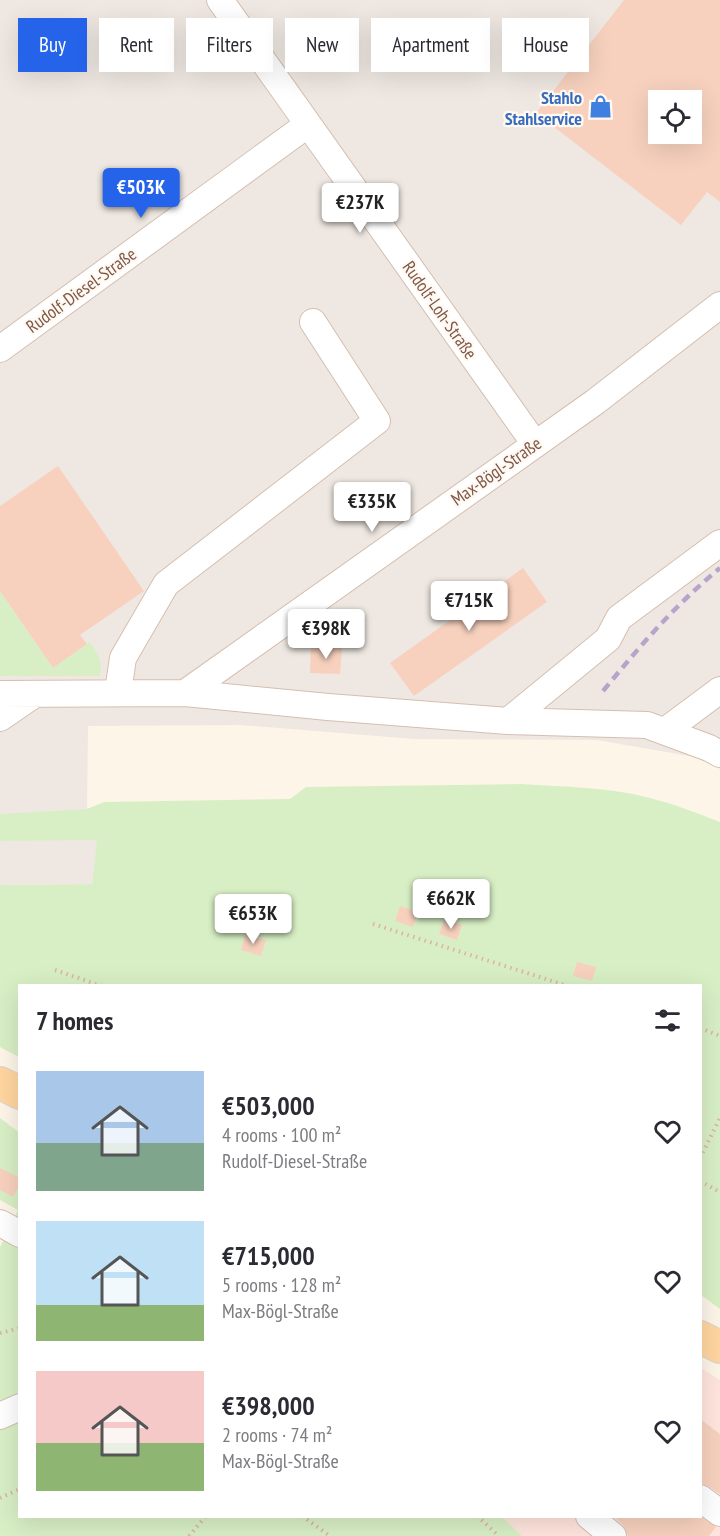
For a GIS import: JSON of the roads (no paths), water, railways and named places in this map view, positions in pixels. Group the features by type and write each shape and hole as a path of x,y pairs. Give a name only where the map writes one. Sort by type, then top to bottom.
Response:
{"main road":[{"path":"0,1083 18,1092"},
{"path":"702,1337 720,1347"}],"street":[{"name":"Rudolf-Loh-Straße","path":"220,0 535,444"},
{"name":"Rudolf-Diesel-Straße","path":"0,349 307,125"},
{"name":"Max-Bögl-Straße","path":"185,693 595,402 720,304"},
{"path":"118,692 123,658 166,584 377,421 313,322"},
{"path":"508,721 608,639 619,618 720,543"},
{"path":"665,731 720,690"},
{"path":"0,694 185,693 508,721 647,725 720,754"},
{"path":"0,718 35,694"},
{"path":"0,1223 18,1233"},
{"path":"0,1416 18,1408"},
{"path":"702,1500 720,1513"},
{"path":"591,1518 613,1536"}],"railway":[{"path":"603,691 658,627 720,568"}],"place":[{"name":"Stahlo Stahlservice","path":"600,107"}]}
